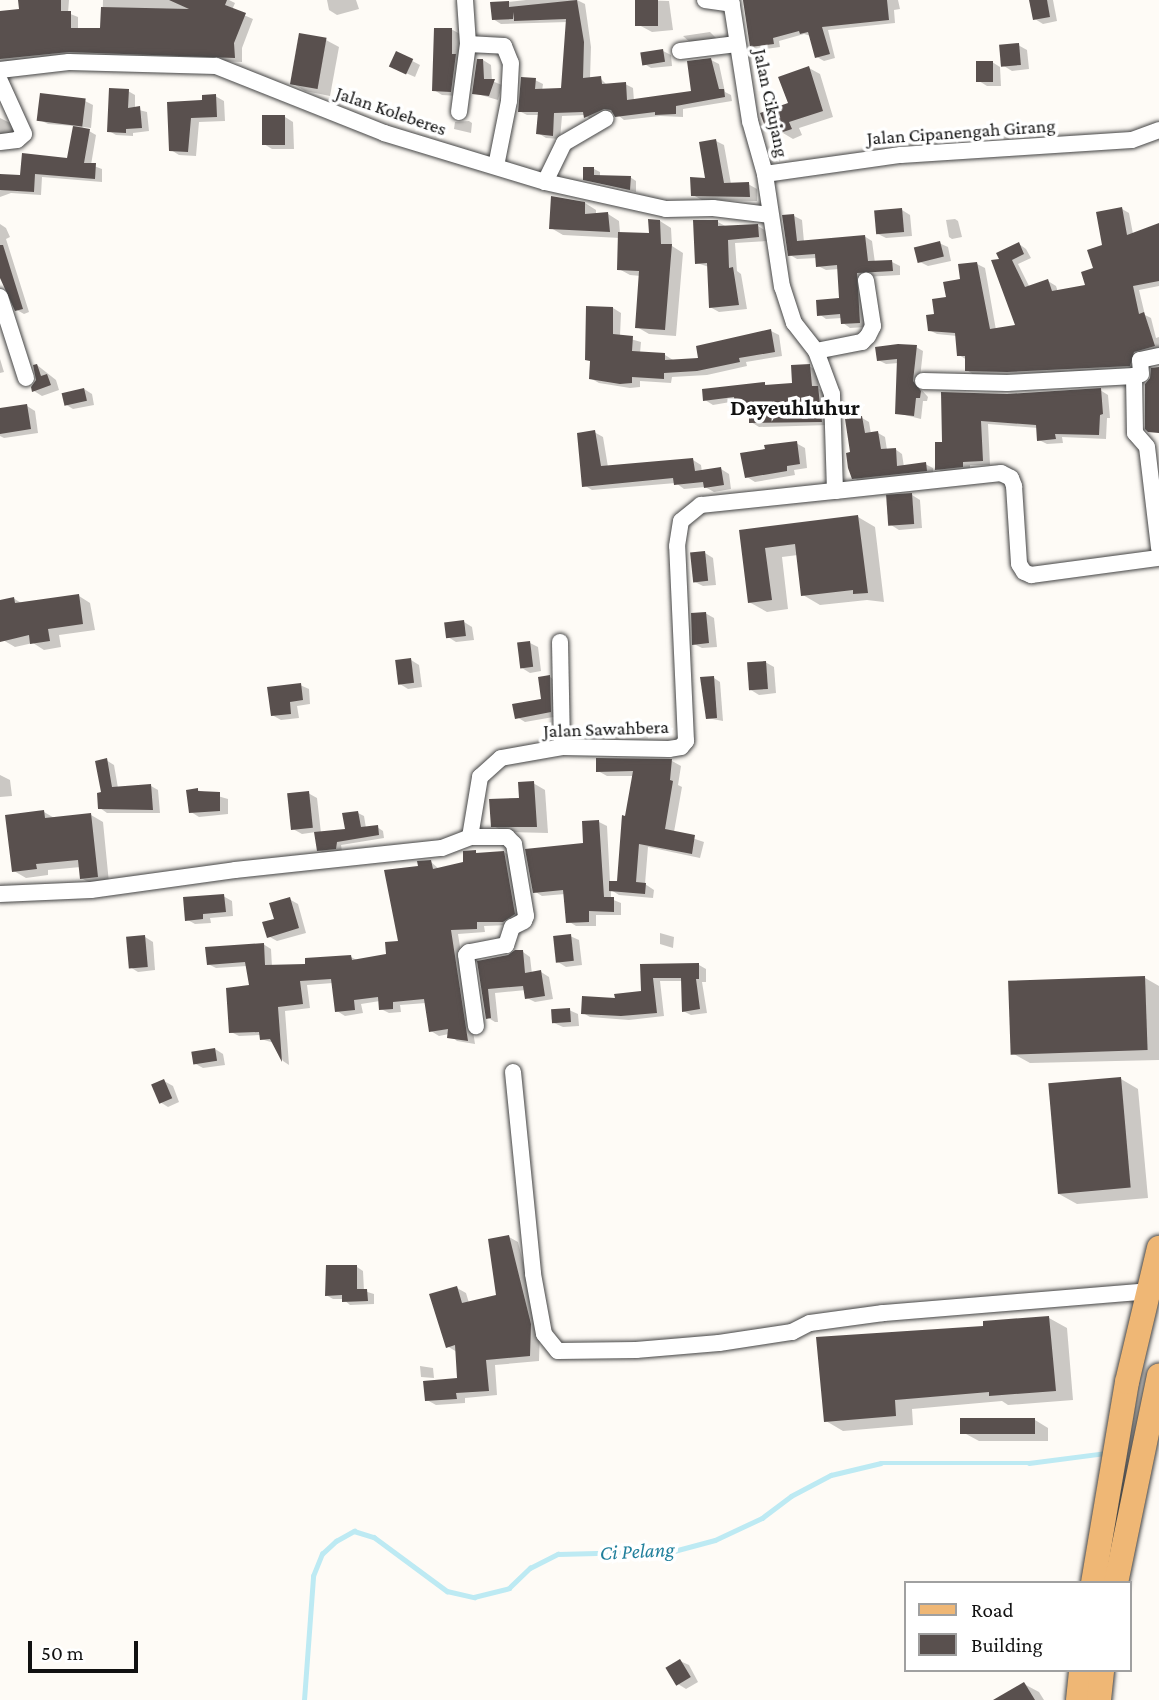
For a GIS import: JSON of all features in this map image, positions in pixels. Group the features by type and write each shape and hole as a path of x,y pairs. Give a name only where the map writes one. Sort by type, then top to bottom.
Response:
{"main road":[{"path":"1093,1581 1128,1382 1159,1248"},
{"path":"1116,1581 1158,1380"},
{"path":"1077,1700 1081,1672"},
{"path":"1099,1700 1102,1672"}],"street":[{"path":"459,112 468,44 465,0"},
{"path":"705,0 732,2"},
{"name":"Jalan Cikujang","path":"732,2 750,121 765,174 769,215"},
{"path":"468,44 504,46 509,56 509,101 496,166"},
{"path":"680,51 737,44"},
{"name":"Jalan Koleberes","path":"0,70 69,62 216,66 384,133 545,182 666,209 713,208 769,215"},
{"path":"0,80 24,134 17,140 0,142"},
{"path":"545,182 564,143 605,119"},
{"name":"Jalan Cipanengah Girang","path":"765,174 901,155 1132,140 1159,130"},
{"path":"769,215 782,287 790,313 798,329 816,351 832,394 835,491 1001,473 1011,478 1014,486 1019,564 1024,572 1031,575 1159,558"},
{"path":"816,351 862,342 868,336 873,327 866,281"},
{"path":"0,297 26,378"},
{"path":"923,381 1007,383 1134,376 1141,374 1140,360 1159,356"},
{"path":"1134,376 1135,433 1147,447 1159,548"},
{"name":"Jalan Sawahbera","path":"470,837 480,777 487,767 500,758 562,747 669,749 681,747 686,741 677,546 681,521 687,513 701,505 835,491"},
{"path":"560,642 562,747"},
{"path":"0,894 91,890 235,870 403,853 456,845 470,837 507,837 514,844 526,916 524,921 512,927 506,945 469,952 466,955 476,1026"},
{"path":"513,1072 529,1206 533,1274 544,1334 550,1345 558,1351 636,1350 719,1343 792,1332 810,1322 883,1313 1149,1291"}],"building":[{"path":"18,0 61,0 61,11 71,11 71,28 100,28 101,7 189,9 169,0 227,0 225,5 246,13 234,43 235,58 69,52 0,59 0,11 19,9"},
{"path":"577,0 584,42 583,78 601,76 602,84 626,82 627,100 691,91 687,61 711,58 719,89 724,89 725,97 676,106 676,114 655,115 655,112 615,117 611,110 604,109 584,118 583,112 554,113 553,136 536,134 538,112 518,112 521,77 536,78 535,89 561,88 566,19 514,21 514,12 513,19 492,20 490,2 509,1 509,7"},
{"path":"635,0 658,0 658,26 635,26"},
{"path":"743,0 887,0 889,20 822,27 830,54 815,58 808,32 800,34 799,31 773,38 774,44 750,47"},
{"path":"1029,0 1047,0 1050,17 1033,20"},
{"path":"434,28 452,28 452,54 456,54 451,92 432,91"},
{"path":"299,33 327,38 318,89 290,84"},
{"path":"1019,43 1021,65 1001,67 999,45"},
{"path":"663,49 665,62 642,65 640,53"},
{"path":"396,51 413,59 406,74 389,66"},
{"path":"477,59 483,59 484,79 495,79 489,96 472,94"},
{"path":"976,61 993,61 993,82 976,82"},
{"path":"809,66 823,111 789,122 792,129 780,133 777,125 766,129 760,113 788,103 778,77"},
{"path":"109,88 129,89 128,108 140,106 142,128 126,129 126,133 107,132"},
{"path":"40,93 86,99 82,126 37,121"},
{"path":"216,94 217,117 191,118 188,152 169,151 167,102 202,100 202,95"},
{"path":"262,115 285,115 285,145 262,145"},
{"path":"73,126 90,129 84,163 96,163 95,179 35,174 34,192 0,190 0,174 20,175 22,153 67,158"},
{"path":"716,139 724,183 749,182 750,197 691,196 690,177 705,178 699,142"},
{"path":"583,167 594,167 594,175 631,176 630,190 583,180"},
{"path":"551,196 585,202 585,214 608,212 610,232 549,229"},
{"path":"1122,207 1127,235 1159,223 1159,281 1133,286 1139,314 1144,312 1155,346 1134,352 1130,366 1007,372 965,371 965,356 957,356 955,333 928,331 926,315 934,314 932,299 946,297 943,282 960,279 958,264 977,262 990,329 1015,325 991,260 999,259 996,253 1019,242 1024,254 1012,260 1025,287 1048,279 1052,291 1085,285 1081,272 1093,268 1087,250 1102,245 1096,212"},
{"path":"902,208 904,232 876,234 874,210"},
{"path":"794,214 797,241 865,235 868,261 892,260 893,271 857,273 860,323 841,324 840,314 817,316 816,300 839,298 837,265 816,267 815,254 788,256 782,215"},
{"path":"648,219 660,220 661,244 672,244 665,330 635,328 639,271 617,270 618,232 649,233"},
{"path":"693,220 718,220 718,226 758,224 759,237 728,240 729,268 733,267 739,305 709,308 707,263 695,264"},
{"path":"940,241 944,257 918,263 914,248"},
{"path":"0,245 3,245 23,309 15,311 0,278"},
{"path":"586,306 613,307 613,334 633,336 632,351 665,353 665,360 698,358 696,346 771,329 775,352 739,358 740,362 697,371 664,373 664,379 632,377 632,383 620,384 589,379 590,361 585,360"},
{"path":"917,345 913,381 921,391 920,398 916,398 914,416 895,414 897,359 877,361 875,347"},
{"path":"37,364 41,376 47,374 51,385 32,392 31,387 36,380 33,365"},
{"path":"810,364 812,386 818,386 822,422 749,423 749,404 735,406 734,397 703,401 702,389 765,382 765,385 792,383 791,365"},
{"path":"1159,367 1159,433 1145,429 1145,384 1150,378 1151,368"},
{"path":"84,388 87,401 65,406 62,393"},
{"path":"1101,388 1103,414 1100,415 1099,435 1055,434 1056,439 1037,441 1036,425 981,421 983,461 963,462 963,467 935,470 935,442 942,442 941,392 1007,394"},
{"path":"27,404 31,429 0,434 0,408"},
{"path":"862,416 865,433 878,431 881,449 896,448 897,466 926,462 927,471 852,479 846,453 850,452 845,419"},
{"path":"595,430 601,466 693,458 695,471 721,467 724,485 704,488 703,482 674,485 673,478 582,487 577,433"},
{"path":"797,441 800,464 787,466 787,471 745,478 740,453 765,449 764,445"},
{"path":"912,493 914,524 888,526 886,495"},
{"path":"858,515 868,593 853,594 853,590 801,596 795,544 765,548 772,600 748,603 739,530"},
{"path":"705,551 708,581 693,582 690,553"},
{"path":"79,594 83,624 48,629 50,641 30,644 29,635 0,642 0,600 14,597 15,603"},
{"path":"706,612 709,643 692,645 691,613"},
{"path":"464,620 466,636 446,638 444,622"},
{"path":"530,641 533,667 520,668 517,643"},
{"path":"411,658 414,683 398,685 395,660"},
{"path":"766,661 768,689 749,690 747,662"},
{"path":"550,675 551,712 515,719 512,704 541,699 538,677"},
{"path":"714,676 717,718 706,719 700,677"},
{"path":"301,683 303,700 290,702 291,714 271,716 267,687"},
{"path":"107,758 112,787 151,784 153,810 98,809 97,793 101,792 95,761"},
{"path":"596,758 672,759 670,780 673,781 665,829 695,835 692,854 639,844 636,882 646,883 645,894 609,891 609,881 617,881 622,815 625,816 633,771 596,772"},
{"path":"534,781 537,827 491,827 489,799 519,798 518,782"},
{"path":"198,788 198,791 220,792 220,811 189,813 186,790"},
{"path":"309,791 313,828 291,830 287,793"},
{"path":"44,810 45,818 91,813 98,877 80,879 78,860 36,864 37,869 12,872 5,815"},
{"path":"358,811 361,827 378,825 379,835 337,842 336,849 317,851 314,832 345,829 342,813"},
{"path":"599,820 604,897 614,897 614,912 589,911 589,922 566,923 563,890 533,893 525,849 583,843 582,821"},
{"path":"476,850 476,853 504,851 515,914 503,922 477,922 477,929 451,930 468,1041 447,1038 448,1029 429,1032 424,999 393,1002 393,1009 379,1010 378,997 354,1000 355,1010 335,1012 331,979 300,981 303,1004 278,1007 282,1062 270,1039 260,1040 259,1032 229,1033 226,988 249,985 245,962 207,965 205,947 264,943 265,965 305,964 305,958 351,955 352,960 386,954 385,942 398,941 384,870 418,866 417,861 431,860 433,869 463,862 463,851"},
{"path":"224,894 226,912 203,914 203,919 185,921 183,897"},
{"path":"290,897 299,928 267,938 262,922 274,919 269,903"},
{"path":"571,934 574,961 556,963 553,936"},
{"path":"145,935 148,967 129,969 126,937"},
{"path":"515,950 523,950 525,973 541,970 545,996 525,999 523,986 488,989 491,1018 486,1019 477,961 508,955"},
{"path":"699,963 699,979 696,979 700,1009 682,1012 681,978 653,978 657,1013 621,1016 581,1014 582,996 615,998 614,994 641,991 640,964"},
{"path":"1145,976 1148,1050 1011,1055 1008,981"},
{"path":"570,1008 571,1022 552,1023 551,1009"},
{"path":"215,1048 217,1061 193,1065 191,1052"},
{"path":"1121,1077 1131,1188 1058,1194 1048,1083"},
{"path":"164,1079 172,1098 159,1104 151,1084"},
{"path":"509,1235 531,1324 530,1356 486,1360 489,1391 456,1393 457,1399 425,1401 423,1381 457,1378 455,1345 446,1348 429,1294 457,1286 462,1303 496,1295 488,1239"},
{"path":"326,1265 357,1265 357,1289 367,1289 368,1301 342,1302 342,1295 325,1296"},
{"path":"1049,1316 1056,1391 989,1396 989,1392 895,1400 896,1416 824,1422 816,1337 983,1326 983,1321"},
{"path":"960,1418 1035,1418 1035,1434 960,1434"},
{"path":"680,1659 691,1677 676,1686 665,1668"},
{"path":"1024,1682 1035,1700 993,1700"}],"waterway":[{"name":"Ci Pelang","path":"304,1700 313,1576 322,1554 336,1541 354,1531 374,1537 447,1591 474,1597 509,1588 530,1568 558,1554 674,1551 715,1540 762,1518 791,1496 831,1475 881,1463 1029,1463 1106,1453"}],"district":[{"name":"Dayeuhluhur","path":"795,407"}]}
